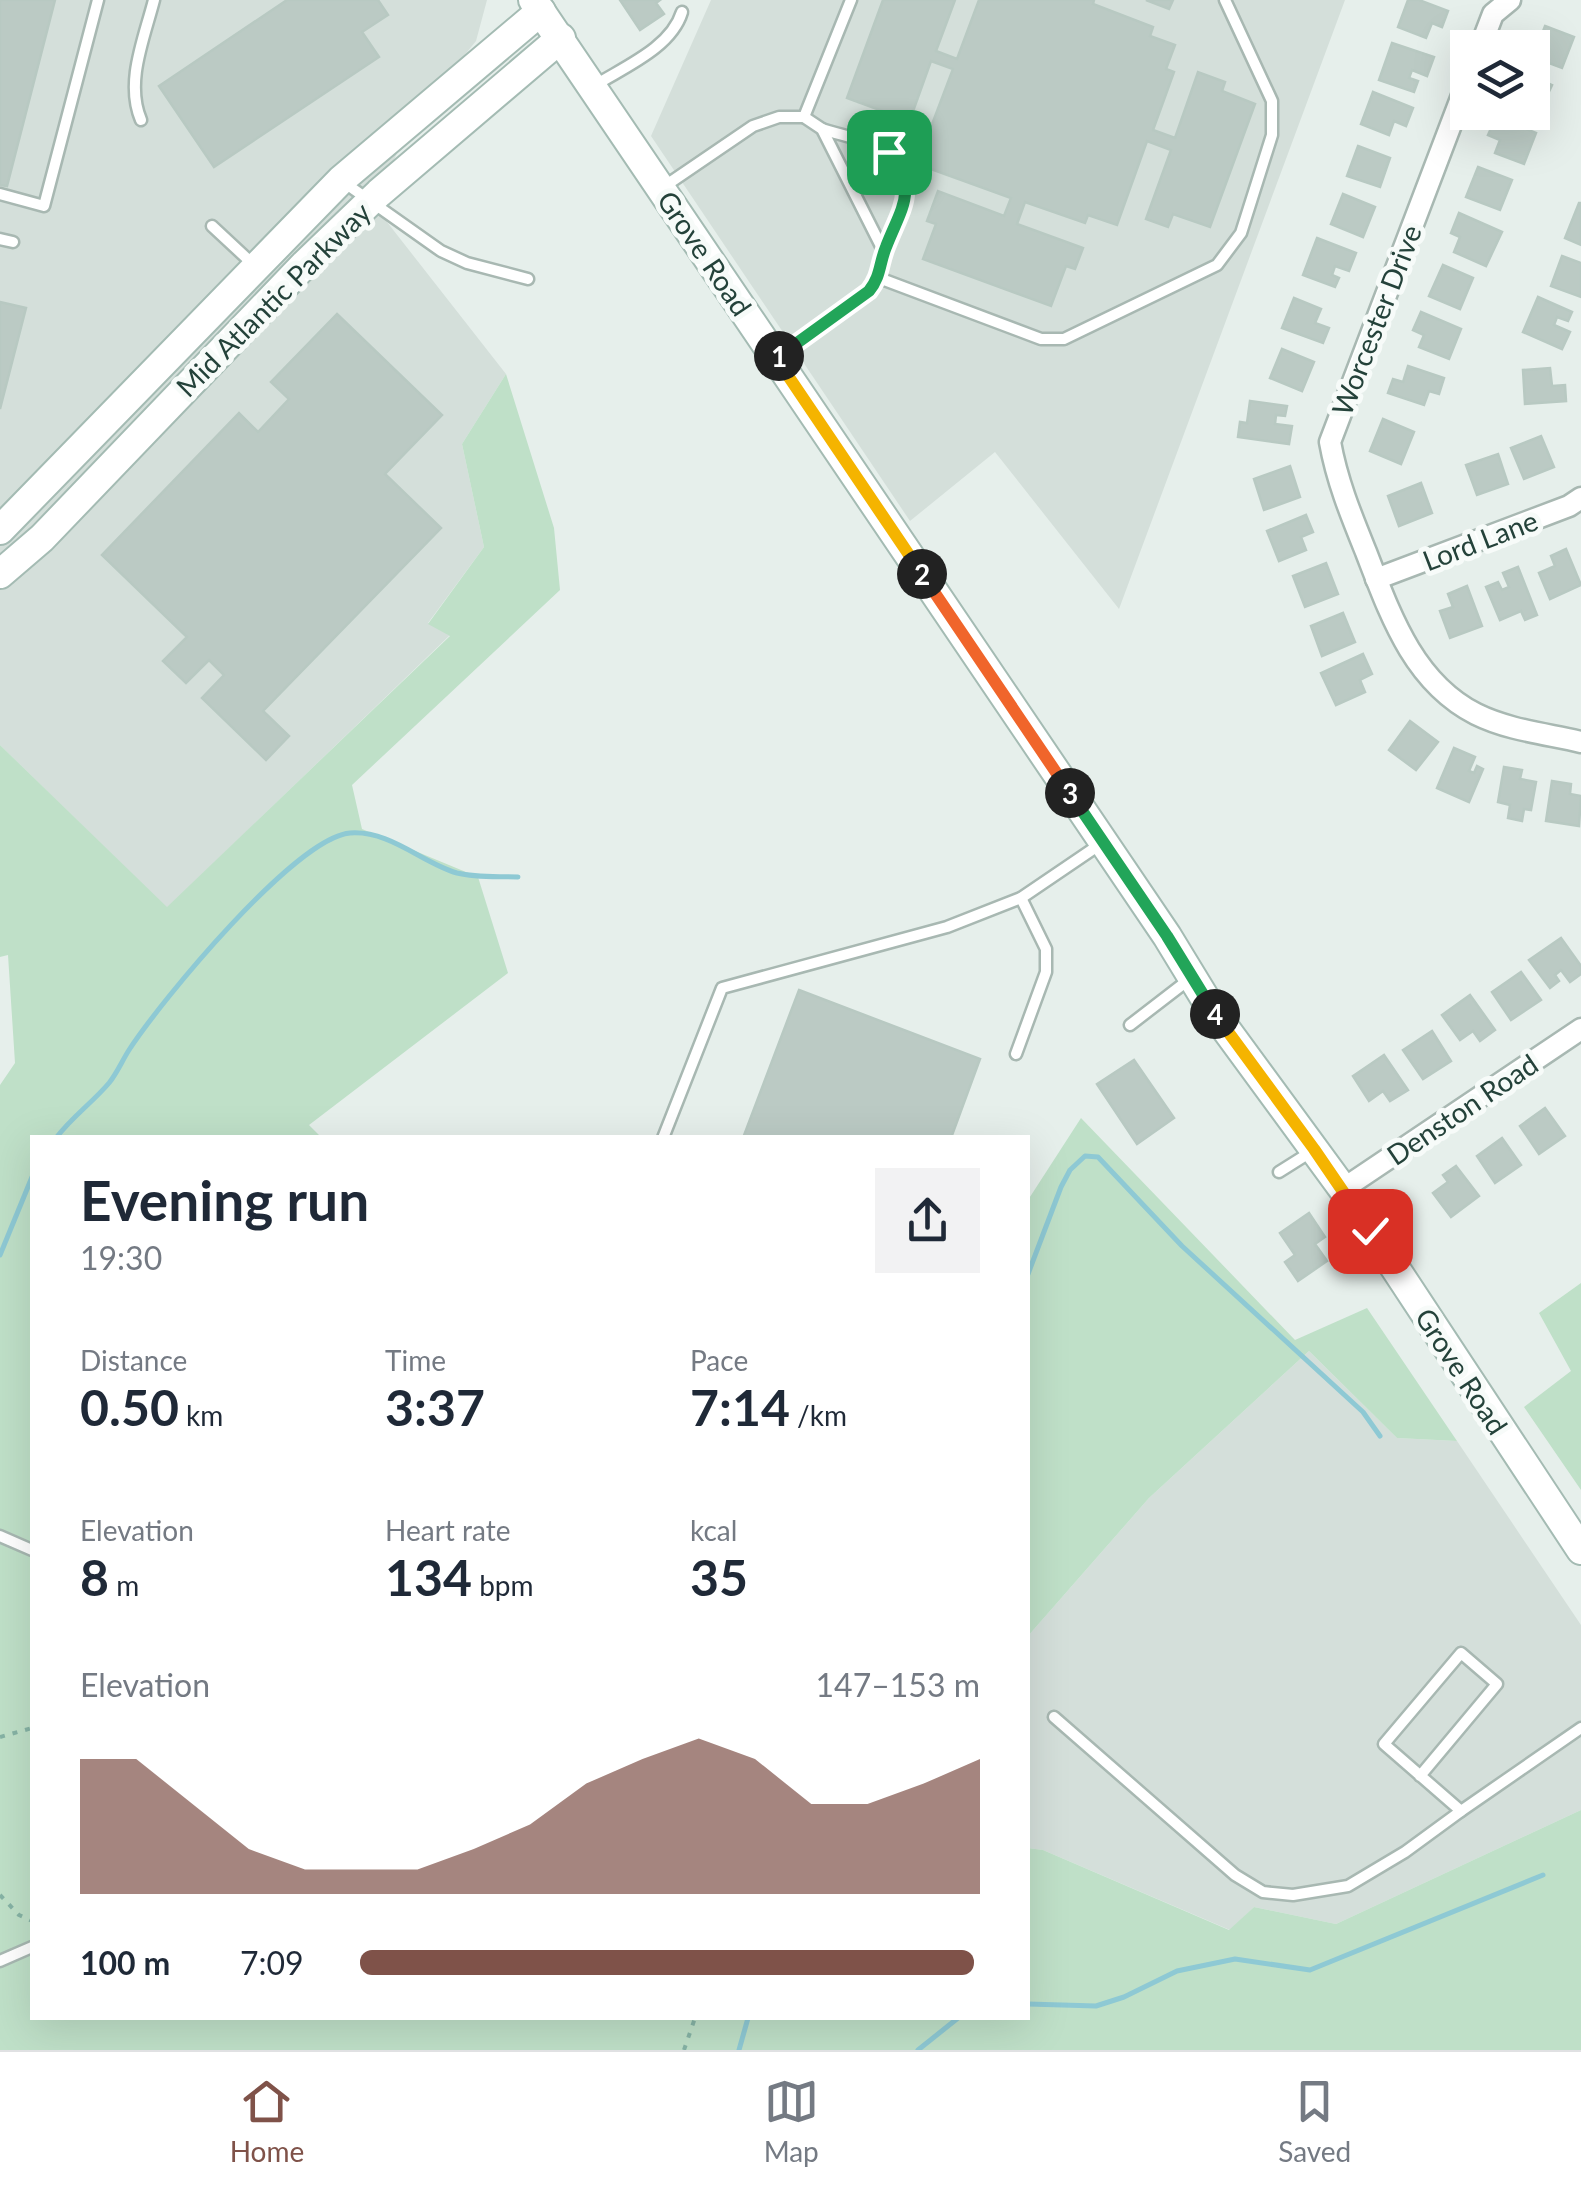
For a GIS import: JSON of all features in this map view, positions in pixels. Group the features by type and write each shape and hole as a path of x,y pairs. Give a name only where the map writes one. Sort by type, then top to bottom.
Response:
{"main road":[{"name":"Grove Road","path":"537,6 1214,1013 1343,1190 1581,1550"},
{"name":"Mid Atlantic Parkway","path":"0,530 342,180 537,6"},
{"name":"Mid Atlantic Parkway","path":"0,574 42,538 369,202 561,38"}],"street":[{"path":"1487,30 1493,14 1510,0"},
{"name":"Worcester Drive","path":"1450,127 1330,442 1337,480 1396,629 1446,695 1478,715 1581,742"},
{"name":"Lord Lane","path":"1376,579 1581,498"},
{"name":"Denston Road","path":"1343,1190 1581,1029"}],"lane":[{"path":"0,194 44,206 98,0"},
{"path":"141,120 134,102 134,83 154,0"},
{"path":"804,118 852,0"},
{"path":"879,278 1042,339 1064,339 1217,265 1241,233 1272,135 1272,101 1225,0"},
{"path":"593,87 666,39 677,28 682,12"},
{"path":"661,188 753,126 779,117 804,118 822,130 889,152 905,176 904,205 884,252 879,278 869,291 776,358"},
{"path":"822,130 884,252"},
{"path":"342,180 454,257 528,278"},
{"path":"212,226 255,266"},
{"path":"0,238 14,242"},
{"path":"664,1135 722,988 942,928 1021,898 1103,843"},
{"path":"1016,1054 1046,972 1046,949 1021,898"},
{"path":"1130,1025 1192,978"},
{"path":"1279,1172 1314,1149"},
{"path":"0,1536 30,1549"},
{"path":"1420,1776 1498,1684 1461,1653 1384,1744 1420,1776 1460,1811"},
{"path":"1054,1717 1235,1875 1263,1892 1293,1896 1348,1886 1405,1852 1581,1728"},
{"path":"0,1961 30,1948"}],"path":[{"path":"0,1737 30,1729"},
{"path":"0,1895 19,1916 30,1919"},
{"path":"684,2050 694,2020"}],"shaded area":[{"path":"0,0 487,0 476,41 412,120 379,193 387,222 506,374 462,444 484,547 428,623 450,635 167,908 0,745"},
{"path":"711,0 1345,0 1119,609 995,452 910,521 651,136"},
{"path":"1309,1351 1397,1438 1457,1441 1581,1625 1581,1810 1336,1924 1254,1907 1230,1930 1043,1850 1030,1848 1030,1634 1149,1498"}],"green space":[{"path":"506,374 554,528 560,590 352,785 362,829 478,877 508,973 309,1125 319,1135 30,1135 30,2020 1030,2020 1030,1848 1043,1850 1229,1930 1254,1907 1336,1924 1581,1810 1581,2050 0,2050 0,1085 15,1063 8,955 0,957 0,745 167,907 450,636 428,624 484,547 462,444"},
{"path":"1081,1118 1295,1340 1367,1308 1457,1441 1397,1438 1309,1351 1149,1498 1030,1634 1030,1197"},
{"path":"1581,1283 1581,1490 1524,1407 1571,1371 1539,1313"}],"building":[{"path":"0,0 55,0 7,186 0,185"},
{"path":"287,0 378,0 388,15 362,32 379,57 214,167 159,86"},
{"path":"620,0 660,0 656,3 664,14 640,30"},
{"path":"883,0 955,0 936,51 957,59 979,0 1094,0 1093,4 1153,27 1150,36 1175,45 1166,69 1174,72 1153,130 1175,138 1198,72 1225,82 1222,91 1255,104 1210,227 1173,214 1168,227 1146,219 1171,150 1147,141 1117,225 1088,215 1085,223 1025,202 1017,224 1083,248 1075,269 1066,266 1051,306 923,259 936,224 927,221 938,191 1004,216 1011,198 917,164 953,69 931,61 906,131 884,123 888,113 847,98"},
{"path":"1146,0 1173,0 1169,9"},
{"path":"1408,0 1448,11 1442,27 1432,23 1426,38 1398,27"},
{"path":"1545,26 1574,37 1562,68 1550,63 1550,30 1543,30"},
{"path":"1392,43 1434,57 1427,76 1412,70 1409,78 1418,81 1414,92 1379,80"},
{"path":"1373,92 1413,108 1406,126 1394,121 1389,135 1361,124"},
{"path":"1490,130 1536,133 1524,164 1495,153 1500,140 1488,135"},
{"path":"1358,146 1390,158 1380,187 1347,176"},
{"path":"1478,167 1512,180 1500,210 1466,197"},
{"path":"1343,194 1375,207 1363,237 1331,224"},
{"path":"1581,203 1581,245 1565,238"},
{"path":"1459,213 1502,232 1486,266 1454,252 1460,237 1451,233"},
{"path":"1317,238 1356,253 1349,271 1335,266 1332,275 1339,278 1335,287 1303,275"},
{"path":"1562,256 1581,263 1581,297 1551,286"},
{"path":"1443,265 1473,278 1460,309 1429,296"},
{"path":"1538,297 1572,312 1568,321 1557,317 1554,325 1570,332 1562,349 1523,332"},
{"path":"1294,298 1321,309 1315,323 1329,328 1323,343 1282,328"},
{"path":"0,302 26,308 0,409"},
{"path":"1421,312 1461,329 1449,359 1419,347 1424,335 1413,330"},
{"path":"337,314 442,415 385,474 441,528 263,711 289,736 266,760 202,698 224,675 209,660 186,683 163,661 187,637 102,555 239,413 258,432 289,399 271,382"},
{"path":"1282,349 1314,362 1302,391 1270,378"},
{"path":"1408,366 1444,378 1439,394 1429,391 1424,405 1388,393 1393,379 1403,382"},
{"path":"1550,368 1552,386 1565,385 1566,401 1525,404 1523,370"},
{"path":"1250,401 1287,406 1285,416 1276,415 1275,424 1292,426 1289,444 1238,437 1240,422 1247,423"},
{"path":"1383,419 1414,432 1401,464 1370,451"},
{"path":"1541,436 1554,467 1524,479 1511,448"},
{"path":"1498,454 1508,484 1477,495 1466,465"},
{"path":"1290,466 1300,497 1264,510 1254,479"},
{"path":"1421,483 1432,513 1399,526 1388,496"},
{"path":"1306,515 1313,532 1301,537 1306,550 1279,561 1267,531"},
{"path":"1566,549 1581,585 1550,599 1539,573 1555,566 1551,556"},
{"path":"1326,563 1338,594 1305,607 1293,576"},
{"path":"1518,567 1537,615 1525,620 1521,611 1500,620 1486,587 1498,582 1502,590 1509,587 1503,573"},
{"path":"1467,586 1482,626 1450,638 1440,611 1453,607 1448,594"},
{"path":"1343,613 1355,642 1322,656 1311,626"},
{"path":"1363,654 1372,674 1360,680 1365,692 1336,705 1321,673"},
{"path":"1410,721 1438,742 1416,770 1389,750"},
{"path":"1454,748 1475,757 1469,771 1474,773 1477,766 1483,769 1469,802 1437,788"},
{"path":"1504,767 1522,770 1520,779 1536,782 1531,810 1524,809 1522,821 1508,818 1510,805 1498,802"},
{"path":"1552,781 1571,784 1570,794 1581,796 1579,826 1546,821"},
{"path":"1561,938 1581,966 1581,974 1570,982 1561,970 1555,975 1559,981 1550,988 1529,960"},
{"path":"1521,972 1541,1000 1511,1020 1492,992"},
{"path":"799,990 980,1059 952,1135 744,1135"},
{"path":"1470,995 1495,1030 1480,1041 1473,1031 1460,1040 1442,1015"},
{"path":"1432,1031 1451,1061 1423,1079 1403,1050"},
{"path":"1384,1055 1408,1090 1390,1101 1383,1091 1369,1101 1353,1076"},
{"path":"1134,1060 1174,1118 1137,1144 1097,1084"},
{"path":"1545,1108 1565,1136 1539,1154 1520,1126"},
{"path":"1502,1138 1521,1165 1495,1183 1477,1156"},
{"path":"1456,1166 1479,1196 1451,1217 1433,1193 1448,1182 1443,1175"},
{"path":"1309,1213 1325,1237 1315,1244 1327,1261 1298,1281 1285,1262 1295,1255 1280,1233"}],"waterway":[{"path":"59,1135 109,1083 145,1027 230,925 297,862 326,842 350,833 365,833 457,873 518,877"},
{"path":"1030,1269 1070,1170 1085,1156 1098,1157 1182,1246 1363,1412 1380,1436"},
{"path":"0,1255 30,1182"},
{"path":"1030,2004 1096,2006 1177,1971 1235,1959 1310,1970 1543,1875"},
{"path":"739,2050 747,2020"},
{"path":"918,2050 956,2020"}],"route":[{"path":"889,152 905,176 907,190 884,252 879,278 869,291 776,358 1167,936 1214,1013 1370,1231"}]}
